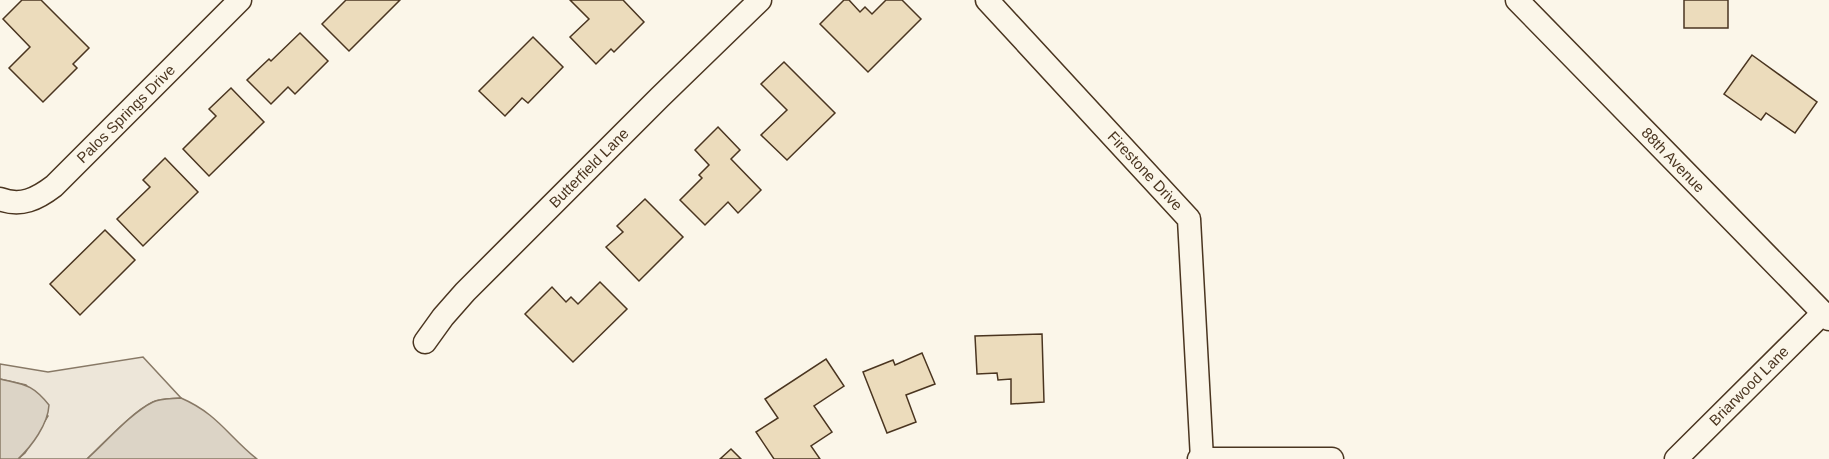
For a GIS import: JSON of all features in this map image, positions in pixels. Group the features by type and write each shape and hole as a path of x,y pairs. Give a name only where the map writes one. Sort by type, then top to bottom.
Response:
{"street":[{"name":"Palos Springs Drive","path":"0,199 12,204 25,202 41,196 54,186 240,0"},
{"name":"Butterfield Lane","path":"425,342 465,292 760,0"},
{"name":"Firestone Drive","path":"987,0 1189,219 1201,459"},
{"name":"88th Avenue","path":"1517,0 1826,316"},
{"name":"Briarwood Lane","path":"1676,459 1826,316"},
{"path":"1201,459 1332,459"}],"shaded area":[{"path":"143,357 181,398 159,400 145,407 127,420 87,459 18,459 25,453 48,416 26,385 0,379 0,364 48,372"},
{"path":"0,379 28,386 49,405 46,420 38,434 18,459 0,459"},
{"path":"181,398 214,418 257,459 87,459 145,407 159,400"}],"building":[{"path":"22,0 41,0 89,48 73,64 77,68 43,102 9,68 30,47 3,19"},
{"path":"346,0 400,0 349,51 322,24"},
{"path":"570,0 623,0 644,22 614,52 611,49 596,64 570,37 589,19"},
{"path":"844,0 849,0 860,12 865,7 872,14 886,0 902,0 921,19 868,72 820,24"},
{"path":"1684,0 1728,0 1728,28 1684,28"},
{"path":"300,33 328,61 295,94 288,87 271,104 247,80"},
{"path":"533,37 563,67 528,103 522,98 505,116 479,91"},
{"path":"1752,55 1817,102 1795,133 1766,113 1761,120 1724,94"},
{"path":"784,62 835,113 787,160 761,135 787,110 761,84"},
{"path":"231,88 264,122 209,176 183,149 216,116 209,109"},
{"path":"718,127 740,150 731,159 761,190 738,213 728,202 705,225 680,200 702,178 699,175 709,165 695,150"},
{"path":"165,158 198,192 143,246 117,219 150,187 143,180"},
{"path":"645,199 683,237 639,281 606,247 623,232 617,226"},
{"path":"105,230 135,260 80,315 50,284"},
{"path":"600,282 627,309 573,362 525,314 552,287 566,302 571,297 578,304"},
{"path":"1042,334 1044,402 1011,404 1011,379 998,380 997,373 977,374 975,336"},
{"path":"922,353 935,384 906,395 916,422 887,433 863,372 893,360 895,365"},
{"path":"826,359 844,386 814,406 832,432 811,446 820,459 774,459 756,432 778,418 765,399"},
{"path":"731,449 741,459 720,459"}]}
